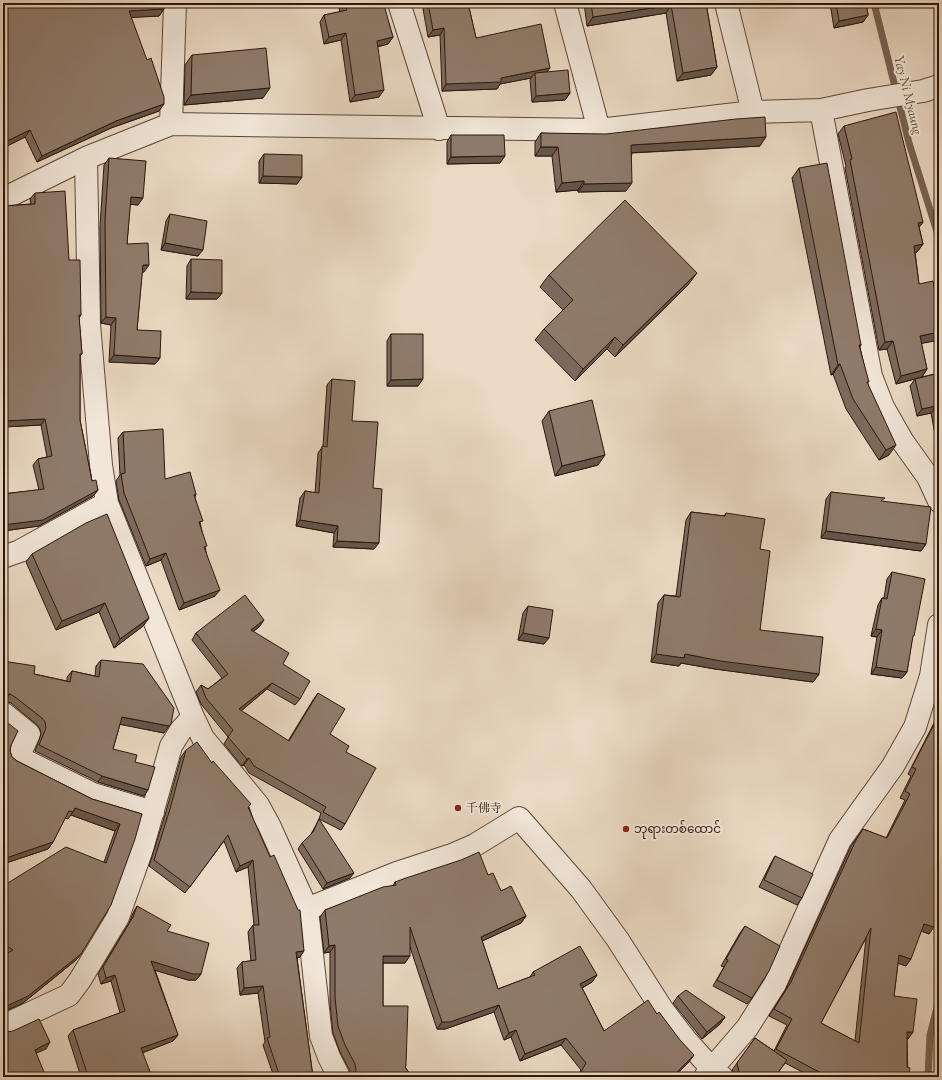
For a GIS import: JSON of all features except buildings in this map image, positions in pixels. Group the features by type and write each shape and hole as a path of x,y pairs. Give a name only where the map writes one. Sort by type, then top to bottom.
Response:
{"street":[{"path":"171,124 175,3"},
{"path":"399,3 439,129"},
{"path":"565,3 599,130"},
{"path":"726,3 753,112"},
{"path":"3,199 86,158 171,124 439,129 599,130 753,112 821,110 931,89"},
{"path":"821,110 871,376 883,407 903,442 928,477 939,501"},
{"path":"86,158 89,324 101,465 107,503 203,738 258,805 269,825 306,909 321,1036 329,1058 339,1077"},
{"path":"3,557 20,552 107,503"},
{"path":"306,909 397,873 452,855 475,845 519,818 581,889 618,940 662,1009 713,1074 747,1028 775,984 840,840 893,766 915,727 931,676 939,625"},
{"path":"3,713 29,734 18,757 93,794 153,812"},
{"path":"3,1026 69,995 80,980 118,917 142,849 171,746 181,730 193,716"}],"waterway":[{"name":"Yay Ni Myaung","path":"874,3 909,143 939,238"},
{"name":"Yay Ni Myaung","path":"928,1077 930,1035 939,1000"}],"place":[{"name":"千佛寺","path":"458,808"},
{"name":"ဘုရားတစ်ထောင်","path":"626,829"}]}
